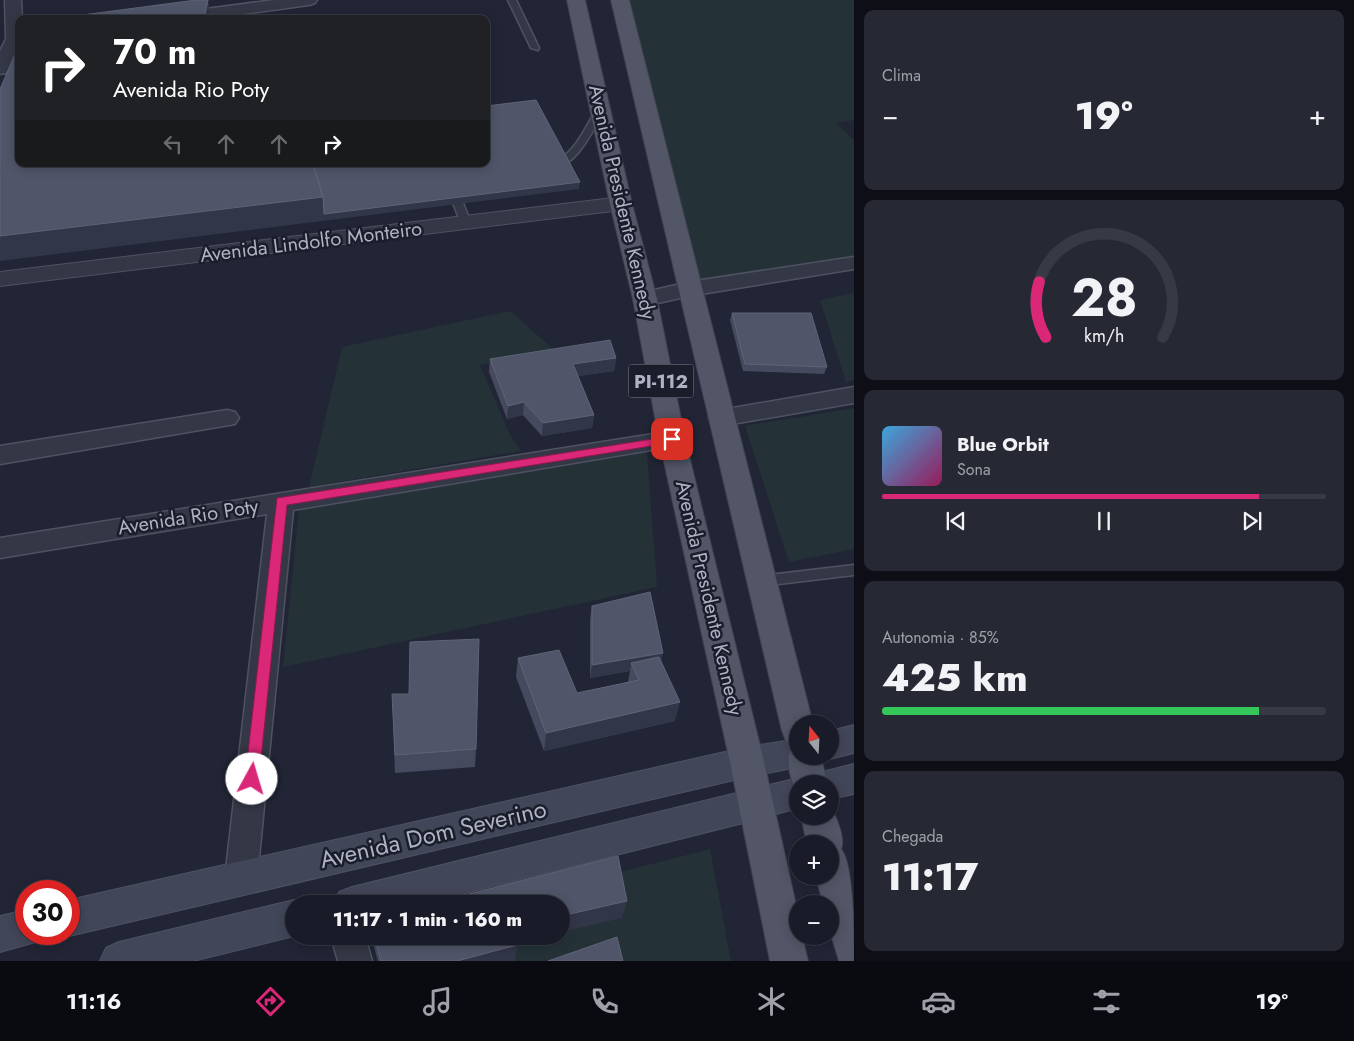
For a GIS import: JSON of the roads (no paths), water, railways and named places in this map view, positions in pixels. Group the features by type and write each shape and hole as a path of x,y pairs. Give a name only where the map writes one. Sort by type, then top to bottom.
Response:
{"main road":[{"name":"Avenida Presidente Kennedy","path":"576,0 621,204 645,299 672,439 747,762 788,961"},
{"name":"PI-112","path":"620,0 688,289 794,715"},
{"path":"839,743 854,739"},
{"name":"Avenida Dom Severino","path":"80,915 747,762 789,755"},
{"path":"839,782 854,778"},
{"path":"389,895 789,796"},
{"path":"836,885 854,952"},
{"path":"119,961 285,920"},
{"path":"0,934 15,931"}],"street":[{"path":"0,69 11,40 13,0"},
{"path":"198,15 309,0"},
{"name":"Avenida Lindolfo Monteiro","path":"0,279 621,204"},
{"path":"645,299 688,289 854,263"},
{"path":"721,418 854,395"},
{"path":"0,455 227,418"},
{"name":"Avenida Rio Poty","path":"0,548 672,439"},
{"path":"241,878 281,501"},
{"path":"351,945 355,961"}],"lane":[{"path":"512,0 535,48"},
{"path":"544,163 554,166 561,164 572,155 601,109"},
{"path":"450,183 466,223"},
{"path":"761,581 854,570"}]}
